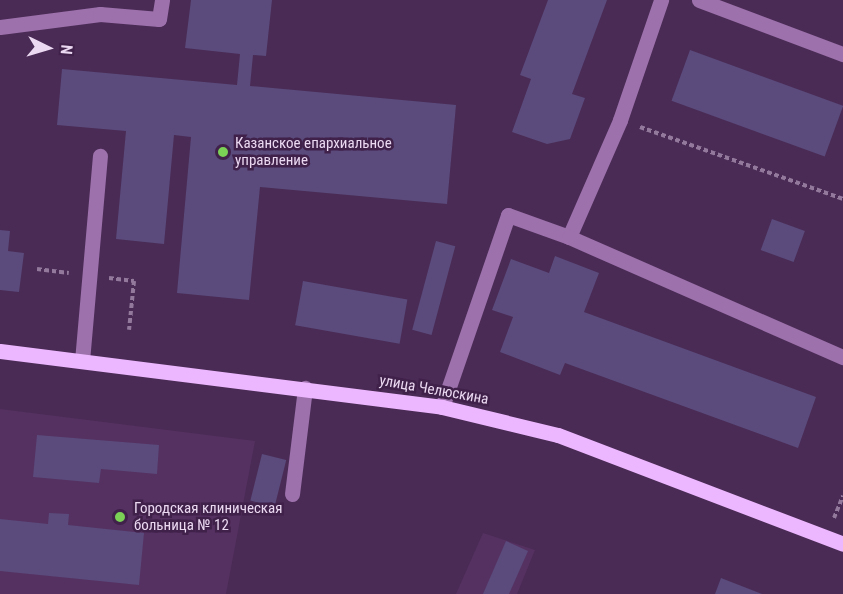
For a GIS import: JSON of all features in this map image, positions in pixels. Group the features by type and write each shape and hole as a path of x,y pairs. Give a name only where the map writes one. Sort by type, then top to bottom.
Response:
{"main road":[{"name":"улица Челюскина","path":"0,351 442,406 558,435 843,544"}],"street":[{"path":"0,27 99,14 159,19 162,0"},
{"path":"569,237 620,120 661,0"},
{"path":"699,0 843,54"},
{"path":"82,361 100,156"},
{"path":"442,406 508,215 569,237 843,357"},
{"path":"292,494 305,388"}],"path":[{"path":"620,120 843,199"}],"shaded area":[{"name":"Городская клиническая больница № 12","path":"0,409 255,441 226,594 0,594"},
{"path":"483,533 535,550 517,594 456,594"}],"building":[{"path":"191,0 272,0 266,56 253,55 250,86 456,105 447,204 260,187 249,300 177,293 191,137 174,135 164,244 116,239 126,131 57,125 62,69 237,85 240,54 185,48"},
{"path":"548,0 607,0 572,94 585,98 570,139 547,144 512,132 531,79 520,75"},
{"path":"690,50 843,106 825,156 672,101"},
{"path":"772,219 805,231 794,262 761,250"},
{"path":"0,230 10,231 8,251 24,253 19,292 0,290"},
{"path":"436,241 455,246 432,335 412,330"},
{"path":"555,256 599,273 584,312 816,397 798,448 565,363 560,375 500,352 513,317 492,310 511,259 549,273"},
{"path":"303,281 407,299 400,344 295,325"},
{"path":"37,435 159,445 157,474 101,469 99,483 33,477"},
{"path":"262,454 286,460 275,507 250,501"},
{"path":"49,513 69,514 68,525 144,533 139,585 0,571 0,519 48,524"},
{"path":"506,541 528,551 509,594 483,594"},
{"path":"721,578 762,594 715,594"}],"place":[{"name":"Казанское епархиальное управление","path":"223,152"},
{"name":"Городская клиническая больница № 12","path":"120,517"}]}
